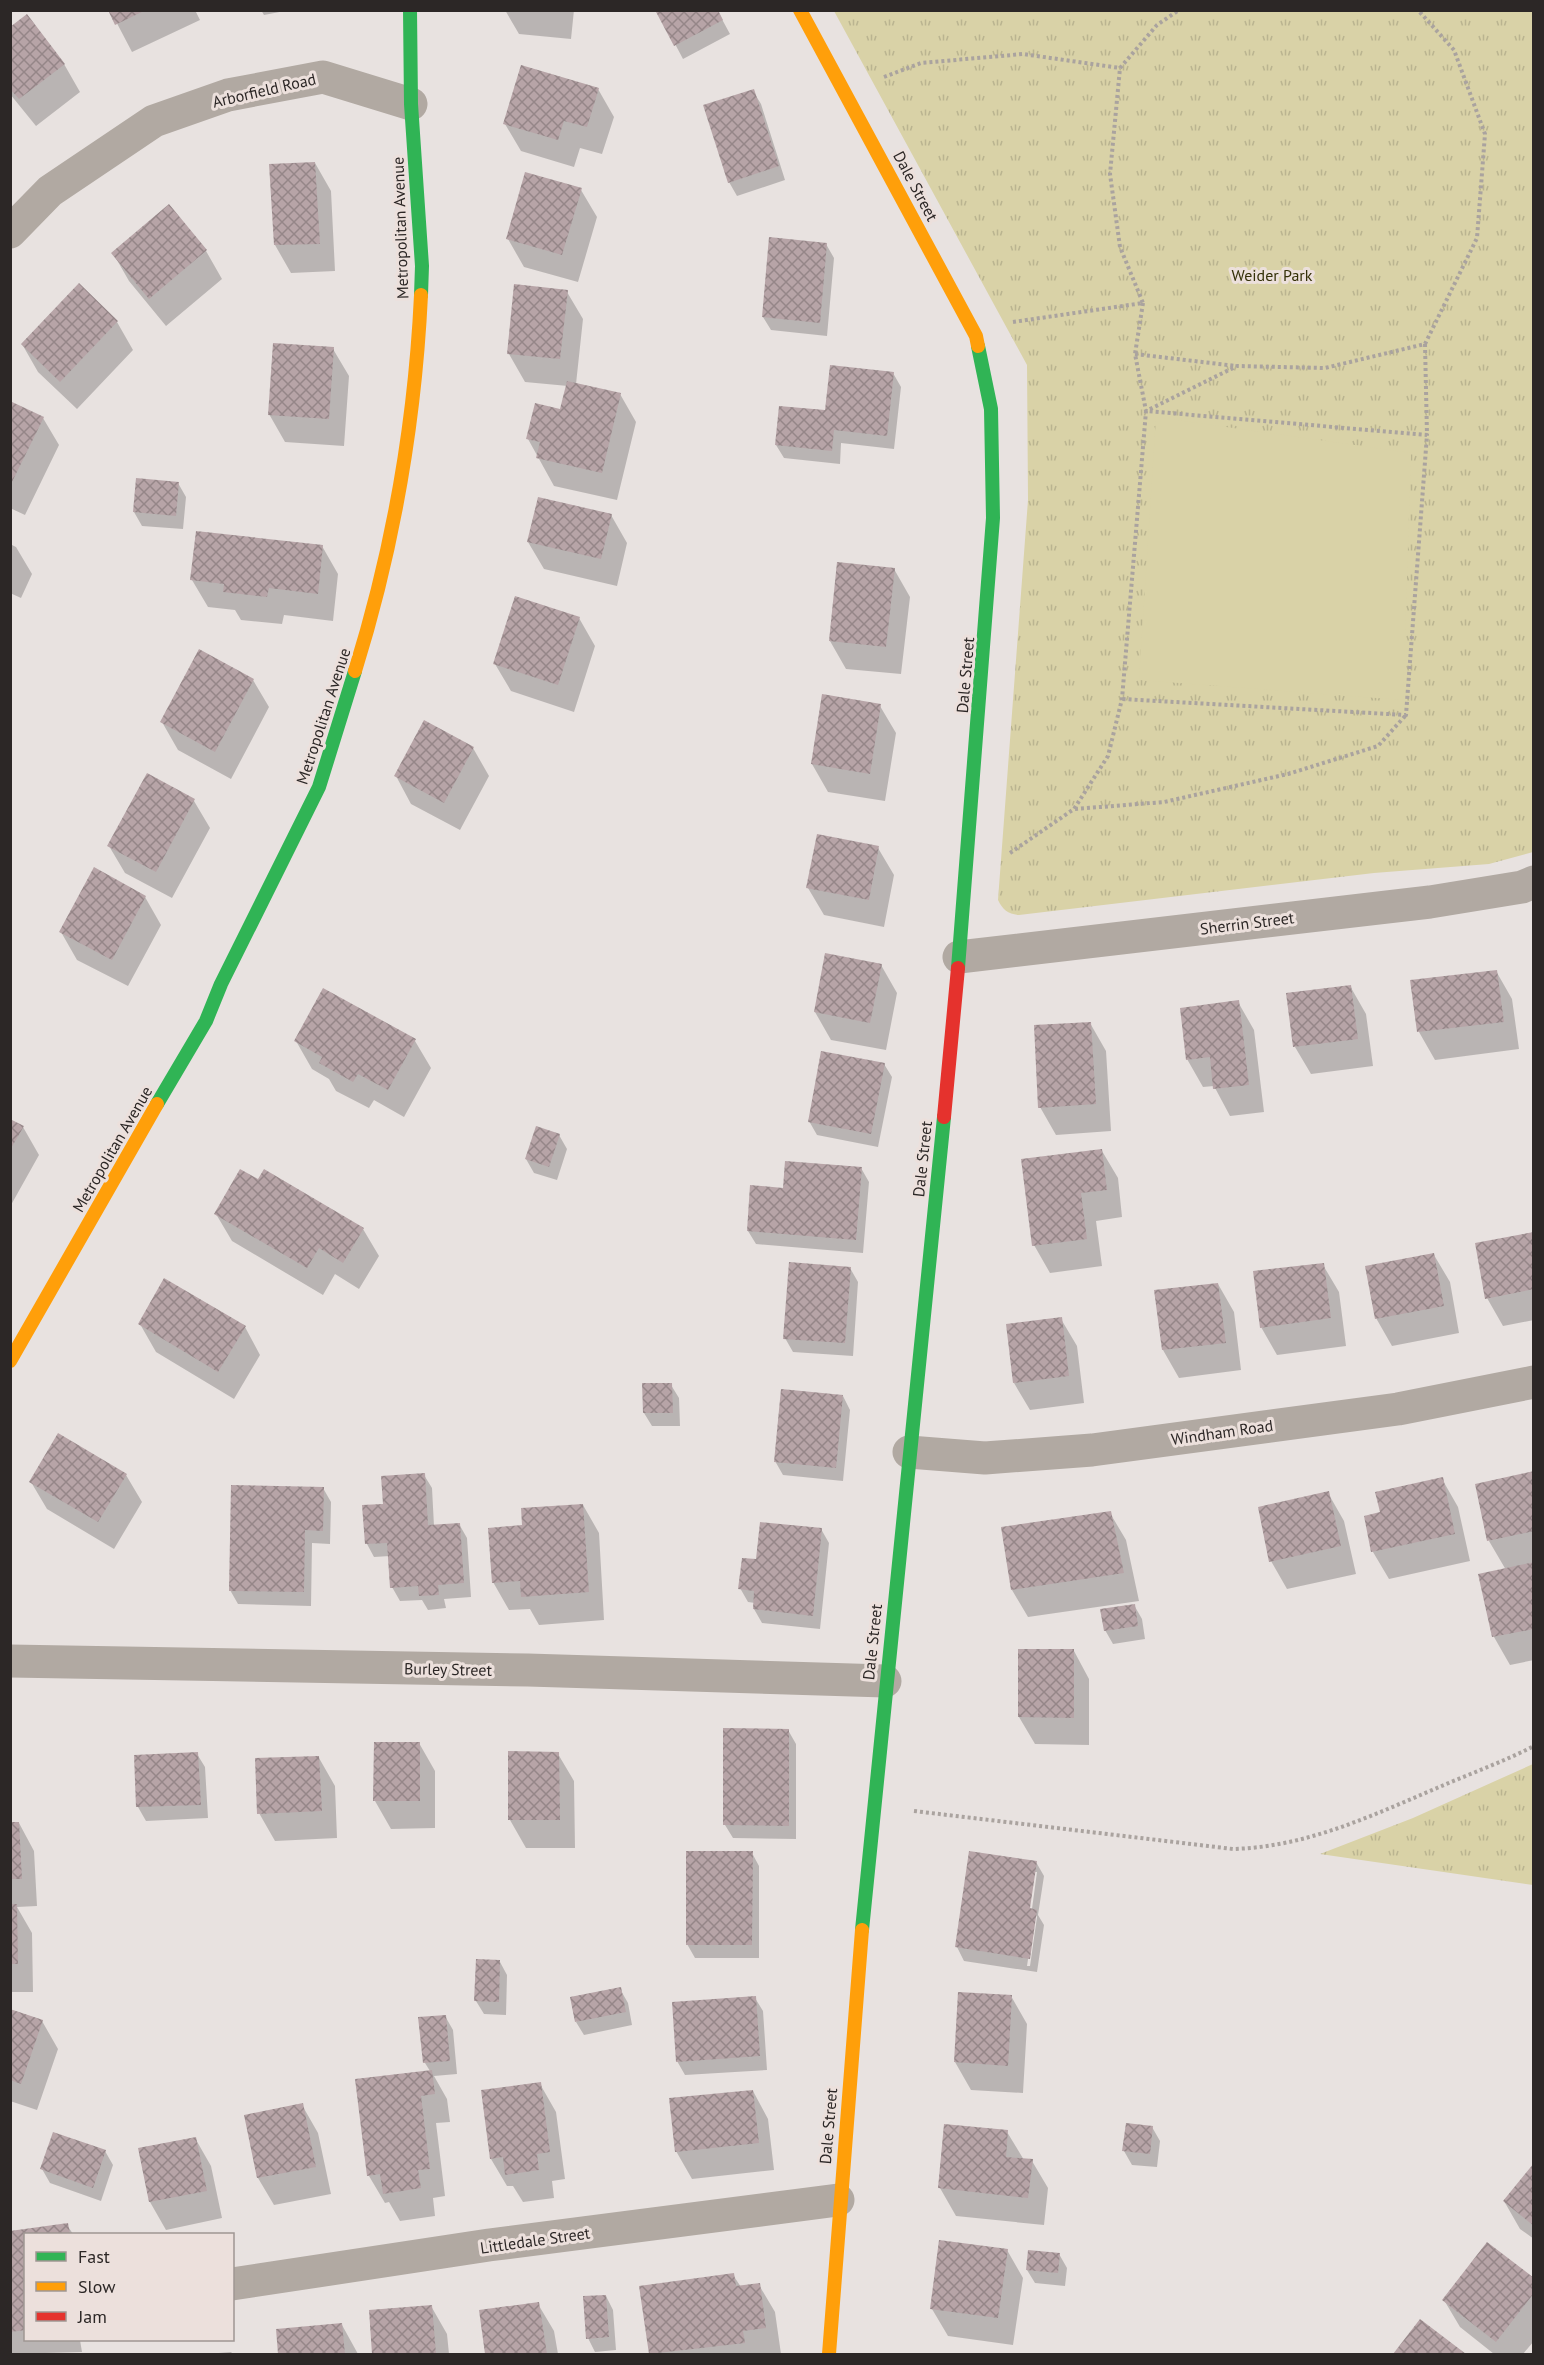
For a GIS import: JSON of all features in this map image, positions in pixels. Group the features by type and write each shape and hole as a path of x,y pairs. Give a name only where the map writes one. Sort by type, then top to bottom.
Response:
{"street":[{"name":"Metropolitan Avenue","path":"10,1361 57,1275 206,1021 221,984 319,788 366,636 394,522 417,375 422,266 411,104 410,10"},
{"name":"Dale Street","path":"800,10 976,336 987,373 996,453 991,553 959,957 873,1806 838,2200 829,2355"},
{"name":"Arborfield Road","path":"10,232 50,190 154,121 228,95 323,77 411,104"},
{"name":"Sherrin Street","path":"959,957 1430,902 1522,887 1533,882"},
{"name":"Windham Road","path":"909,1452 985,1458 1092,1450 1398,1409 1533,1382"},
{"name":"Burley Street","path":"10,1661 528,1670 885,1682"},
{"name":"Littledale Street","path":"234,2284 501,2244 838,2200"}],"path":[{"path":"1006,855 1074,808 1108,756 1122,699 1146,411 1135,354 1143,303 1119,247 1110,174 1120,68 1157,25 1179,10"},
{"path":"1074,808 1164,802 1288,774 1378,746 1407,714 1427,435 1425,344 1477,238 1485,134 1454,50 1418,10"},
{"path":"880,79 921,63 1023,54 1120,68"},
{"path":"976,336 1019,320 1143,303"},
{"path":"1135,354 1236,366 1325,368 1425,344"},
{"path":"1146,411 1236,366"},
{"path":"1146,411 1427,435"},
{"path":"1122,699 1407,714"},
{"path":"873,1806 1233,1848 1261,1848 1323,1834 1355,1823 1533,1746"}],"green space":[{"name":"Weider Park","path":"834,11 1533,11 1533,852 1489,864 1374,873 1019,915 1006,911 998,900 1028,500 1027,365"},
{"path":"1156,417 1411,453 1403,700 1139,680"},
{"path":"1533,1764 1533,1885 1320,1854 1413,1818"}],"building":[{"path":"108,10 146,10 115,25"},
{"path":"655,10 718,10 723,20 674,46"},
{"path":"27,14 65,64 19,99 10,89 10,27"},
{"path":"521,65 599,88 587,127 564,121 558,140 503,124"},
{"path":"754,89 779,166 728,183 703,105"},
{"path":"315,162 320,244 274,245 269,164"},
{"path":"525,172 582,188 562,255 506,239"},
{"path":"169,204 207,250 149,299 111,253"},
{"path":"769,237 827,243 820,323 762,317"},
{"path":"79,283 118,321 60,382 21,344"},
{"path":"514,284 568,290 560,359 507,354"},
{"path":"273,343 334,347 329,419 268,415"},
{"path":"830,365 894,372 887,436 834,430 832,451 775,445 779,406 825,410"},
{"path":"567,381 621,393 602,473 536,458 540,442 526,439 535,403 560,409"},
{"path":"10,401 44,417 10,486"},
{"path":"136,478 179,482 176,516 133,512"},
{"path":"538,497 612,514 601,559 527,542"},
{"path":"196,531 323,545 318,594 269,588 267,597 223,592 224,584 190,580"},
{"path":"837,562 895,568 886,647 829,641"},
{"path":"515,596 580,617 558,685 493,664"},
{"path":"199,649 254,679 215,752 160,722"},
{"path":"822,694 881,704 870,774 811,764"},
{"path":"424,720 474,747 444,803 394,776"},
{"path":"147,773 195,799 156,872 107,846"},
{"path":"817,834 879,846 869,900 806,888"},
{"path":"94,867 146,896 112,960 59,932"},
{"path":"825,953 882,964 870,1023 814,1012"},
{"path":"1497,970 1504,1022 1417,1032 1410,980"},
{"path":"1351,985 1358,1039 1293,1047 1286,993"},
{"path":"323,988 416,1039 388,1090 358,1074 353,1082 319,1063 322,1057 294,1041"},
{"path":"1239,1000 1249,1085 1213,1089 1210,1057 1186,1060 1180,1008"},
{"path":"1091,1022 1096,1104 1038,1108 1034,1025"},
{"path":"821,1051 885,1063 871,1134 808,1122"},
{"path":"10,1119 24,1126 10,1150"},
{"path":"536,1126 560,1134 549,1167 525,1159"},
{"path":"1102,1149 1107,1190 1081,1193 1087,1239 1032,1246 1021,1159"},
{"path":"785,1161 862,1167 856,1240 747,1231 750,1185 783,1188"},
{"path":"240,1169 258,1179 264,1169 364,1228 343,1263 319,1248 307,1268 214,1214"},
{"path":"1534,1232 1534,1289 1485,1299 1475,1243"},
{"path":"1434,1253 1444,1306 1375,1319 1365,1266"},
{"path":"789,1262 851,1267 845,1343 783,1339"},
{"path":"1324,1263 1331,1318 1260,1328 1253,1271"},
{"path":"164,1278 246,1326 218,1372 138,1324"},
{"path":"1218,1283 1226,1343 1162,1350 1154,1290"},
{"path":"1062,1317 1069,1376 1013,1383 1006,1324"},
{"path":"642,1383 672,1383 673,1413 643,1413"},
{"path":"781,1389 843,1395 836,1468 774,1462"},
{"path":"58,1433 127,1474 98,1522 29,1482"},
{"path":"1534,1471 1534,1531 1487,1541 1475,1484"},
{"path":"425,1473 428,1525 460,1523 464,1583 438,1585 439,1595 419,1596 418,1586 390,1588 387,1543 365,1544 362,1505 383,1504 381,1476"},
{"path":"1443,1477 1455,1534 1371,1552 1364,1516 1380,1512 1375,1492"},
{"path":"231,1485 324,1487 323,1531 305,1530 304,1592 229,1591"},
{"path":"1329,1491 1341,1546 1269,1562 1258,1507"},
{"path":"583,1504 589,1592 521,1597 520,1581 492,1583 488,1528 522,1525 521,1508"},
{"path":"1111,1511 1124,1573 1011,1590 1001,1527"},
{"path":"760,1522 822,1528 813,1616 753,1609 754,1591 738,1589 742,1558 756,1559"},
{"path":"1534,1562 1534,1629 1492,1637 1478,1574"},
{"path":"1135,1604 1138,1626 1104,1631 1100,1609"},
{"path":"1018,1649 1074,1649 1074,1718 1018,1717"},
{"path":"723,1728 789,1729 789,1826 723,1825"},
{"path":"374,1742 420,1742 420,1801 373,1801"},
{"path":"508,1751 559,1752 560,1820 508,1820"},
{"path":"198,1752 201,1805 136,1807 134,1755"},
{"path":"319,1756 322,1811 257,1814 255,1758"},
{"path":"10,1822 19,1822 22,1879 10,1879"},
{"path":"686,1851 753,1851 752,1945 686,1945"},
{"path":"969,1851 1037,1861 1030,1908 1037,1910 1030,1959 955,1947"},
{"path":"10,1904 17,1904 18,1964 10,1964"},
{"path":"476,1959 500,1960 499,2002 474,2001"},
{"path":"621,1987 626,2012 575,2022 570,1997"},
{"path":"958,1992 1012,1995 1008,2066 954,2062"},
{"path":"756,1996 760,2056 676,2062 672,2002"},
{"path":"10,2009 43,2020 21,2084 10,2080"},
{"path":"446,2015 450,2061 423,2063 418,2017"},
{"path":"432,2070 435,2094 421,2096 430,2169 418,2170 421,2188 383,2194 380,2174 367,2176 355,2079"},
{"path":"541,2082 550,2152 537,2154 539,2170 505,2175 503,2157 490,2159 481,2090"},
{"path":"753,2090 759,2143 675,2152 669,2098"},
{"path":"303,2103 316,2167 257,2178 244,2115"},
{"path":"1126,2123 1153,2126 1150,2154 1122,2151"},
{"path":"944,2124 1008,2130 1006,2157 1033,2159 1028,2198 938,2188"},
{"path":"53,2132 106,2150 93,2188 40,2169"},
{"path":"196,2137 207,2191 149,2202 138,2148"},
{"path":"1534,2163 1534,2226 1503,2201"},
{"path":"68,2223 70,2233 24,2233 24,2330 10,2332 10,2231"},
{"path":"939,2240 1008,2249 998,2318 930,2309"},
{"path":"1487,2242 1534,2278 1534,2293 1496,2342 1442,2300"},
{"path":"1028,2250 1060,2253 1058,2273 1026,2270"},
{"path":"734,2273 736,2286 760,2283 766,2328 743,2331 745,2343 649,2354 639,2286"},
{"path":"606,2295 609,2337 586,2339 583,2296"},
{"path":"539,2302 547,2354 485,2354 479,2310"},
{"path":"432,2305 436,2354 372,2354 369,2310"},
{"path":"1420,2319 1466,2354 1393,2354"},
{"path":"342,2323 345,2354 278,2354 276,2329"}],"traffic: fast":[{"path":"410,10 411,104 422,266 421,295"},
{"path":"958,968 993,518 991,409 978,346"},
{"path":"157,1104 206,1021 221,984 319,787 355,671"},
{"path":"862,1930 944,1117"}],"traffic: slow":[{"path":"800,10 976,336 978,346"},
{"path":"355,671 380,579 400,485 414,390 421,295"},
{"path":"10,1361 157,1104"},
{"path":"829,2354 862,1930"}],"traffic: jam":[{"path":"944,1117 958,968"}]}
